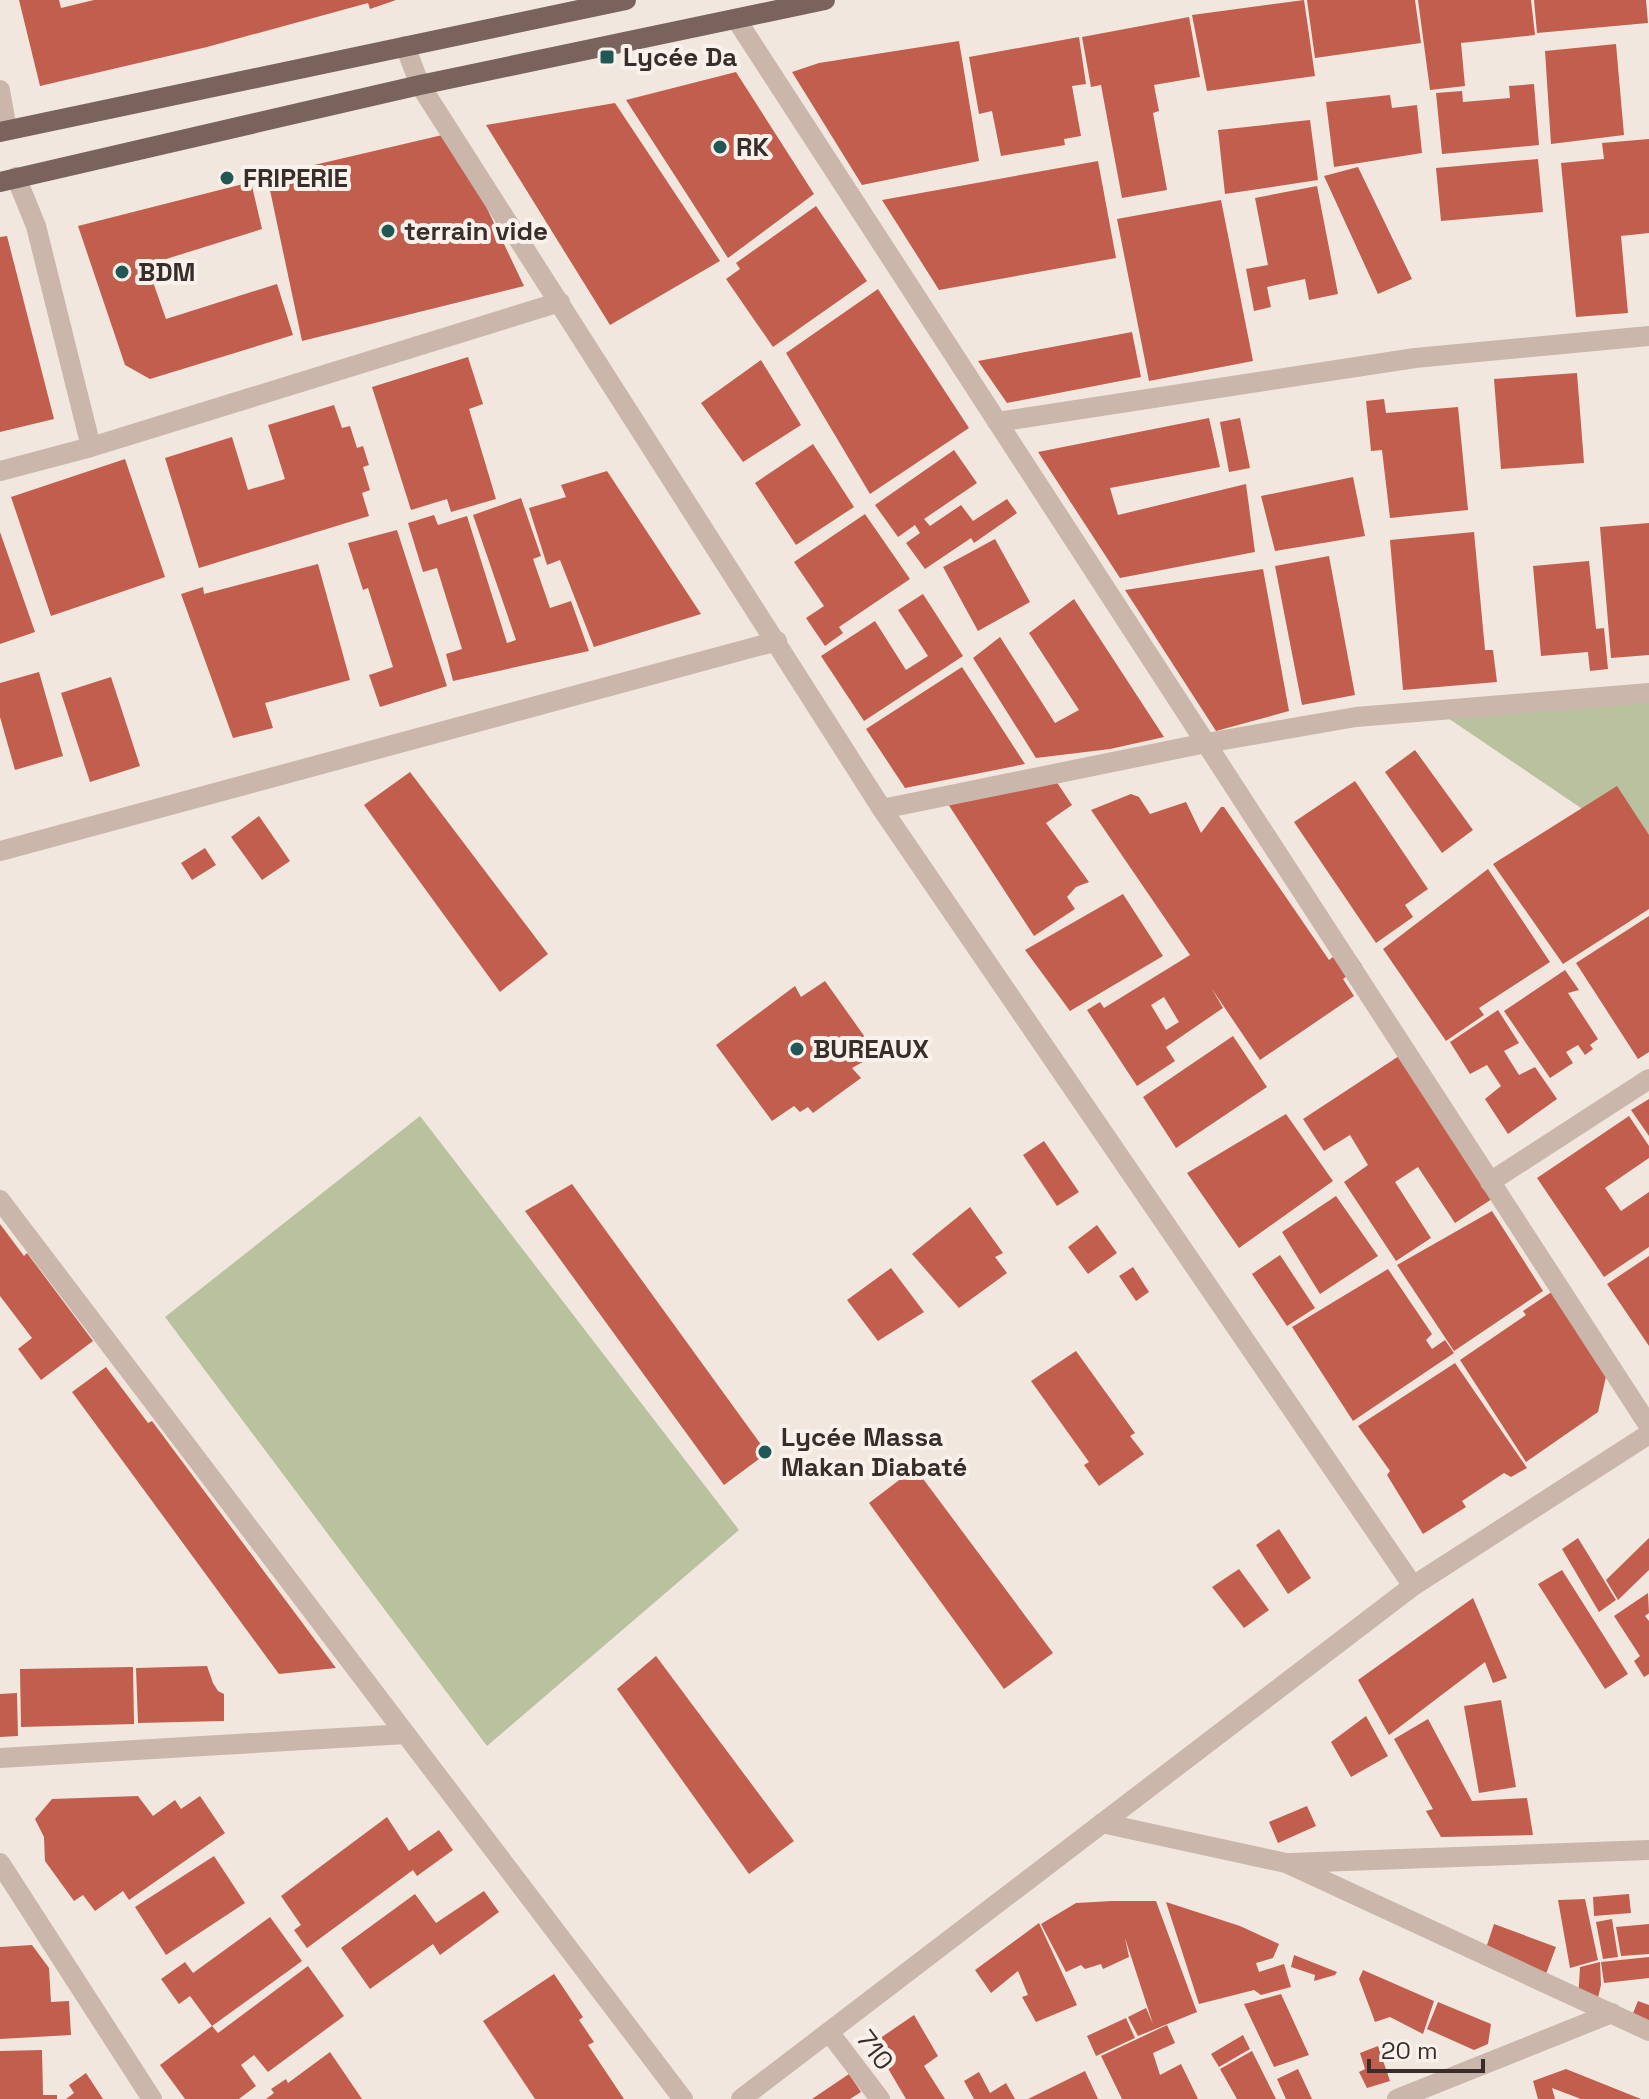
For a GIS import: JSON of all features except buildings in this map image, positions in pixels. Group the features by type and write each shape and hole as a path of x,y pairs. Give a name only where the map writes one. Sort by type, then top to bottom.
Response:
{"main road":[{"path":"3,131 626,0"},
{"path":"8,180 420,85 825,0"}],"street":[{"path":"736,19 1649,1426"},
{"path":"405,46 420,85 882,809 1413,1586"},
{"path":"0,90 3,131"},
{"path":"8,180 36,226 91,447"},
{"path":"0,471 91,447 560,302"},
{"path":"997,422 1415,358 1649,336"},
{"path":"0,851 777,641"},
{"path":"882,809 1206,743 1356,717 1649,693"},
{"path":"1490,1182 1649,1079"},
{"path":"0,1200 683,2099"},
{"path":"741,2099 1413,1586 1649,1434"},
{"path":"0,1758 406,1734"},
{"path":"1102,1823 1286,1863 1649,2031"},
{"path":"1286,1863 1649,1850"},
{"path":"0,1863 152,2099"},
{"path":"1397,2099 1612,2013"},
{"name":"710","path":"829,2032 880,2099"}],"green space":[{"path":"1649,693 1649,854 1436,710"},
{"path":"420,1116 739,1530 487,1746 165,1317"}],"place":[{"name":"Lycée Da","path":"607,57"},
{"name":"RK","path":"720,147"},
{"name":"FRIPERIE","path":"227,178"},
{"name":"terrain vide","path":"388,231"},
{"name":"BDM","path":"122,272"},
{"name":"BUREAUX","path":"797,1049"},
{"name":"Lycée Massa Makan Diabaté","path":"765,1452"}]}
